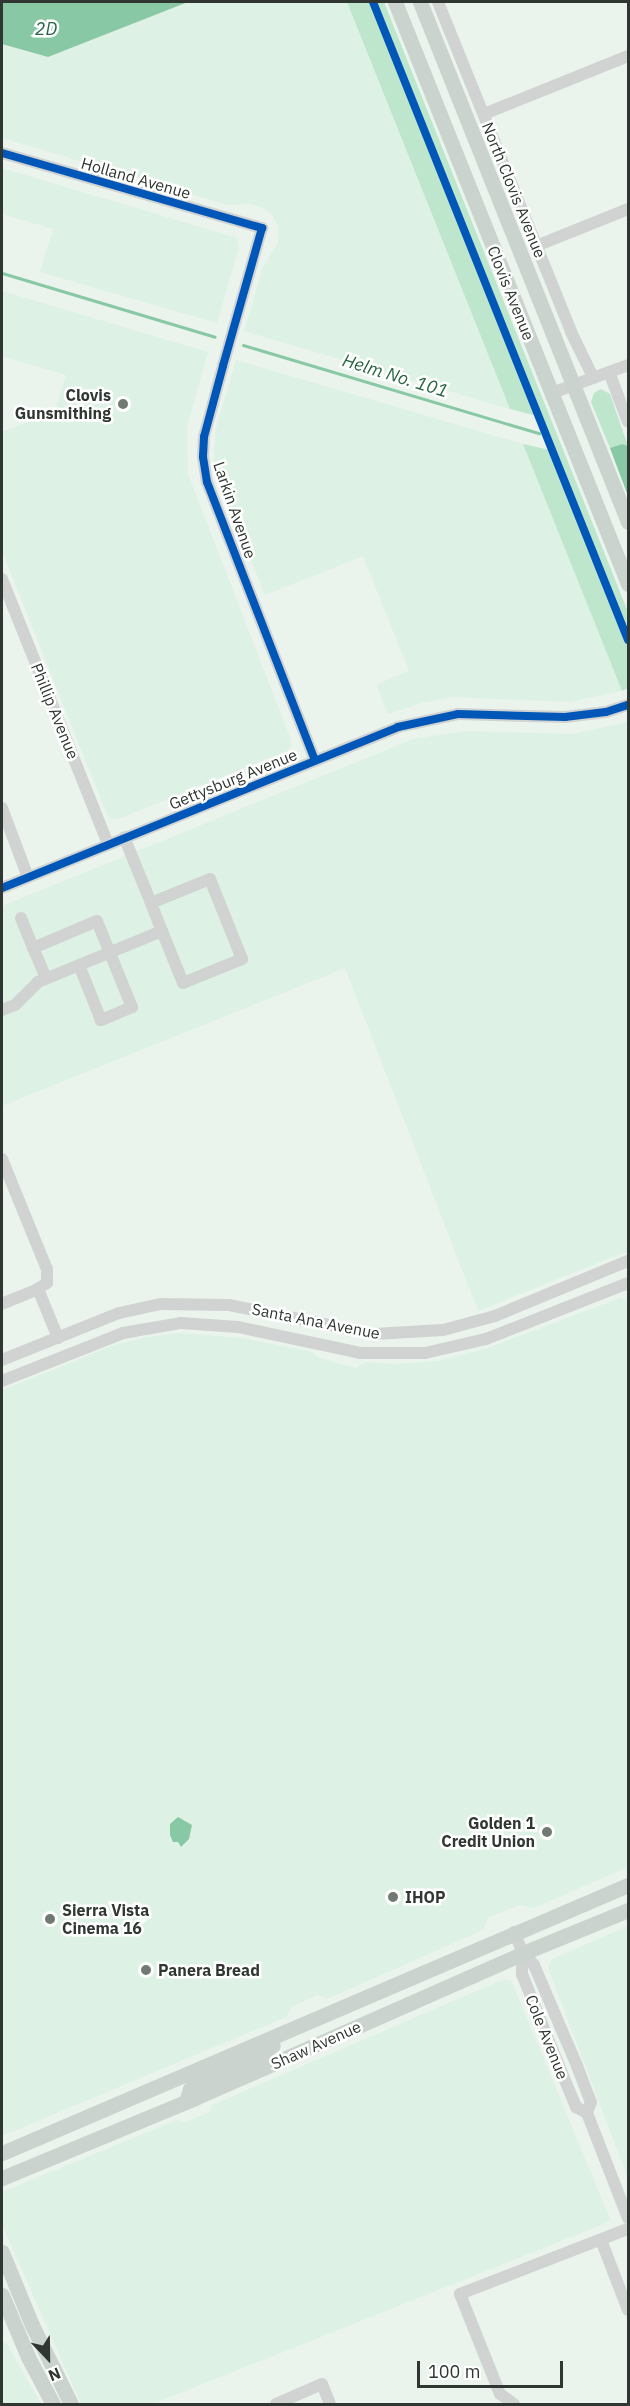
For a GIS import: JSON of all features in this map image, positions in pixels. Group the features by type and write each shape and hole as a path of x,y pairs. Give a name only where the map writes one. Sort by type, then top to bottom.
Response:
{"main road":[{"name":"Clovis Avenue","path":"395,2 628,584"},
{"name":"Clovis Avenue","path":"420,2 628,522"},
{"name":"Shaw Avenue","path":"2,2153 628,1885"},
{"name":"Shaw Avenue","path":"2,2178 186,2102 522,1953 628,1910"},
{"path":"186,2102 190,2089 195,2085 256,2058 292,2030"},
{"path":"2,2252 32,2325 71,2404"},
{"path":"2,2295 28,2357 53,2404"}],"street":[{"name":"North Clovis Avenue","path":"438,2 571,332 593,377"},
{"path":"484,114 628,56"},
{"name":"Holland Avenue","path":"2,153 262,228"},
{"path":"536,246 628,209"},
{"name":"Larkin Avenue","path":"262,228 222,366 204,437 203,457 207,482 315,760"},
{"path":"552,393 628,365"},
{"path":"609,372 628,422"},
{"name":"Phillip Avenue","path":"2,579 108,844"},
{"name":"Gettysburg Avenue","path":"2,888 398,727 441,716 479,713 566,717 606,712 628,705"},
{"path":"2,808 28,877"},
{"path":"124,837 183,983 242,959 210,879 151,903"},
{"path":"21,918 46,978"},
{"path":"33,948 97,921 132,1007 101,1020 79,965"},
{"path":"2,1010 15,1005 38,982 46,978 162,931"},
{"path":"2,1158 47,1269 47,1282 38,1289 2,1304"},
{"name":"Santa Ana Avenue","path":"2,1360 119,1313 161,1304 186,1303 242,1307 374,1334 443,1330 495,1316 628,1261"},
{"name":"Santa Ana Avenue","path":"2,1381 123,1333 181,1323 238,1327 360,1353 425,1353 486,1339 628,1283"},
{"path":"38,1289 58,1338"},
{"name":"Cole Avenue","path":"514,1932 522,1953 534,1965 577,2066 591,2102 587,2113 628,2218"},
{"path":"514,2404 500,2394 460,2294 628,2229"},
{"path":"601,2240 628,2310"},
{"path":"276,2404 322,2384 330,2404"}],"shaded area":[{"path":"188,2 347,2 510,409 244,331 263,267 278,243 278,226 272,215 264,208 251,204 228,205 2,138 2,44 48,57"},
{"path":"347,2 384,2 628,612 628,688 622,691 523,444 550,450 537,416 510,409"},
{"path":"2,168 237,238 239,247 217,323 40,272 53,229 2,214"},
{"path":"2,291 208,352 187,427 188,474 291,740 291,746 287,751 118,819 107,815 2,551 2,432 55,411 66,375 2,356"},
{"path":"236,360 523,444 622,691 568,702 453,697 422,703 388,714 377,687 378,684 409,671 363,556 265,595 220,483 214,462 215,432"},
{"path":"601,389 610,394 628,446 622,444 610,448 591,402 594,393"},
{"path":"628,722 628,1251 478,1311 345,968 2,1106 2,906 413,739 465,731 574,734"},
{"path":"620,1298 628,1300 628,1867 534,1908 520,1905 488,1918 483,1930 327,1999 317,1995 292,2007 286,2017 2,2136 2,1390 114,1345 146,1337 180,1333 242,1338 312,1352 317,1357 355,1368 365,1362 396,1364 436,1361 485,1349"},
{"path":"628,1926 628,2178 548,1968 552,1959"},
{"path":"504,1979 512,1982 611,2221 153,2404 81,2404 2,2225 2,2192 177,2120 186,2122 209,2112 212,2105"},
{"path":"2,2342 7,2344 41,2404 2,2404"}],"water":[{"name":"2D","path":"2,2 188,2 48,57 2,44"},
{"path":"622,444 628,446 628,496 610,448"},
{"path":"178,1817 192,1825 189,1839 181,1847 178,1842 173,1842 170,1835 170,1824"}],"waterway":[{"name":"Helm No. 101","path":"2,273 215,337"},
{"name":"Helm No. 101","path":"243,345 539,433"}],"cycle path":[{"path":"373,2 628,640"},
{"path":"2,153 262,228 204,437 203,457 207,482 315,760"},
{"path":"2,888 398,727 458,714 565,717 606,712 628,705"}],"place":[{"name":"Clovis Gunsmithing","path":"123,404"},
{"name":"Golden 1 Credit Union","path":"547,1832"},
{"name":"IHOP","path":"393,1897"},
{"name":"Sierra Vista Cinema 16","path":"50,1919"},
{"name":"Panera Bread","path":"146,1970"}]}
